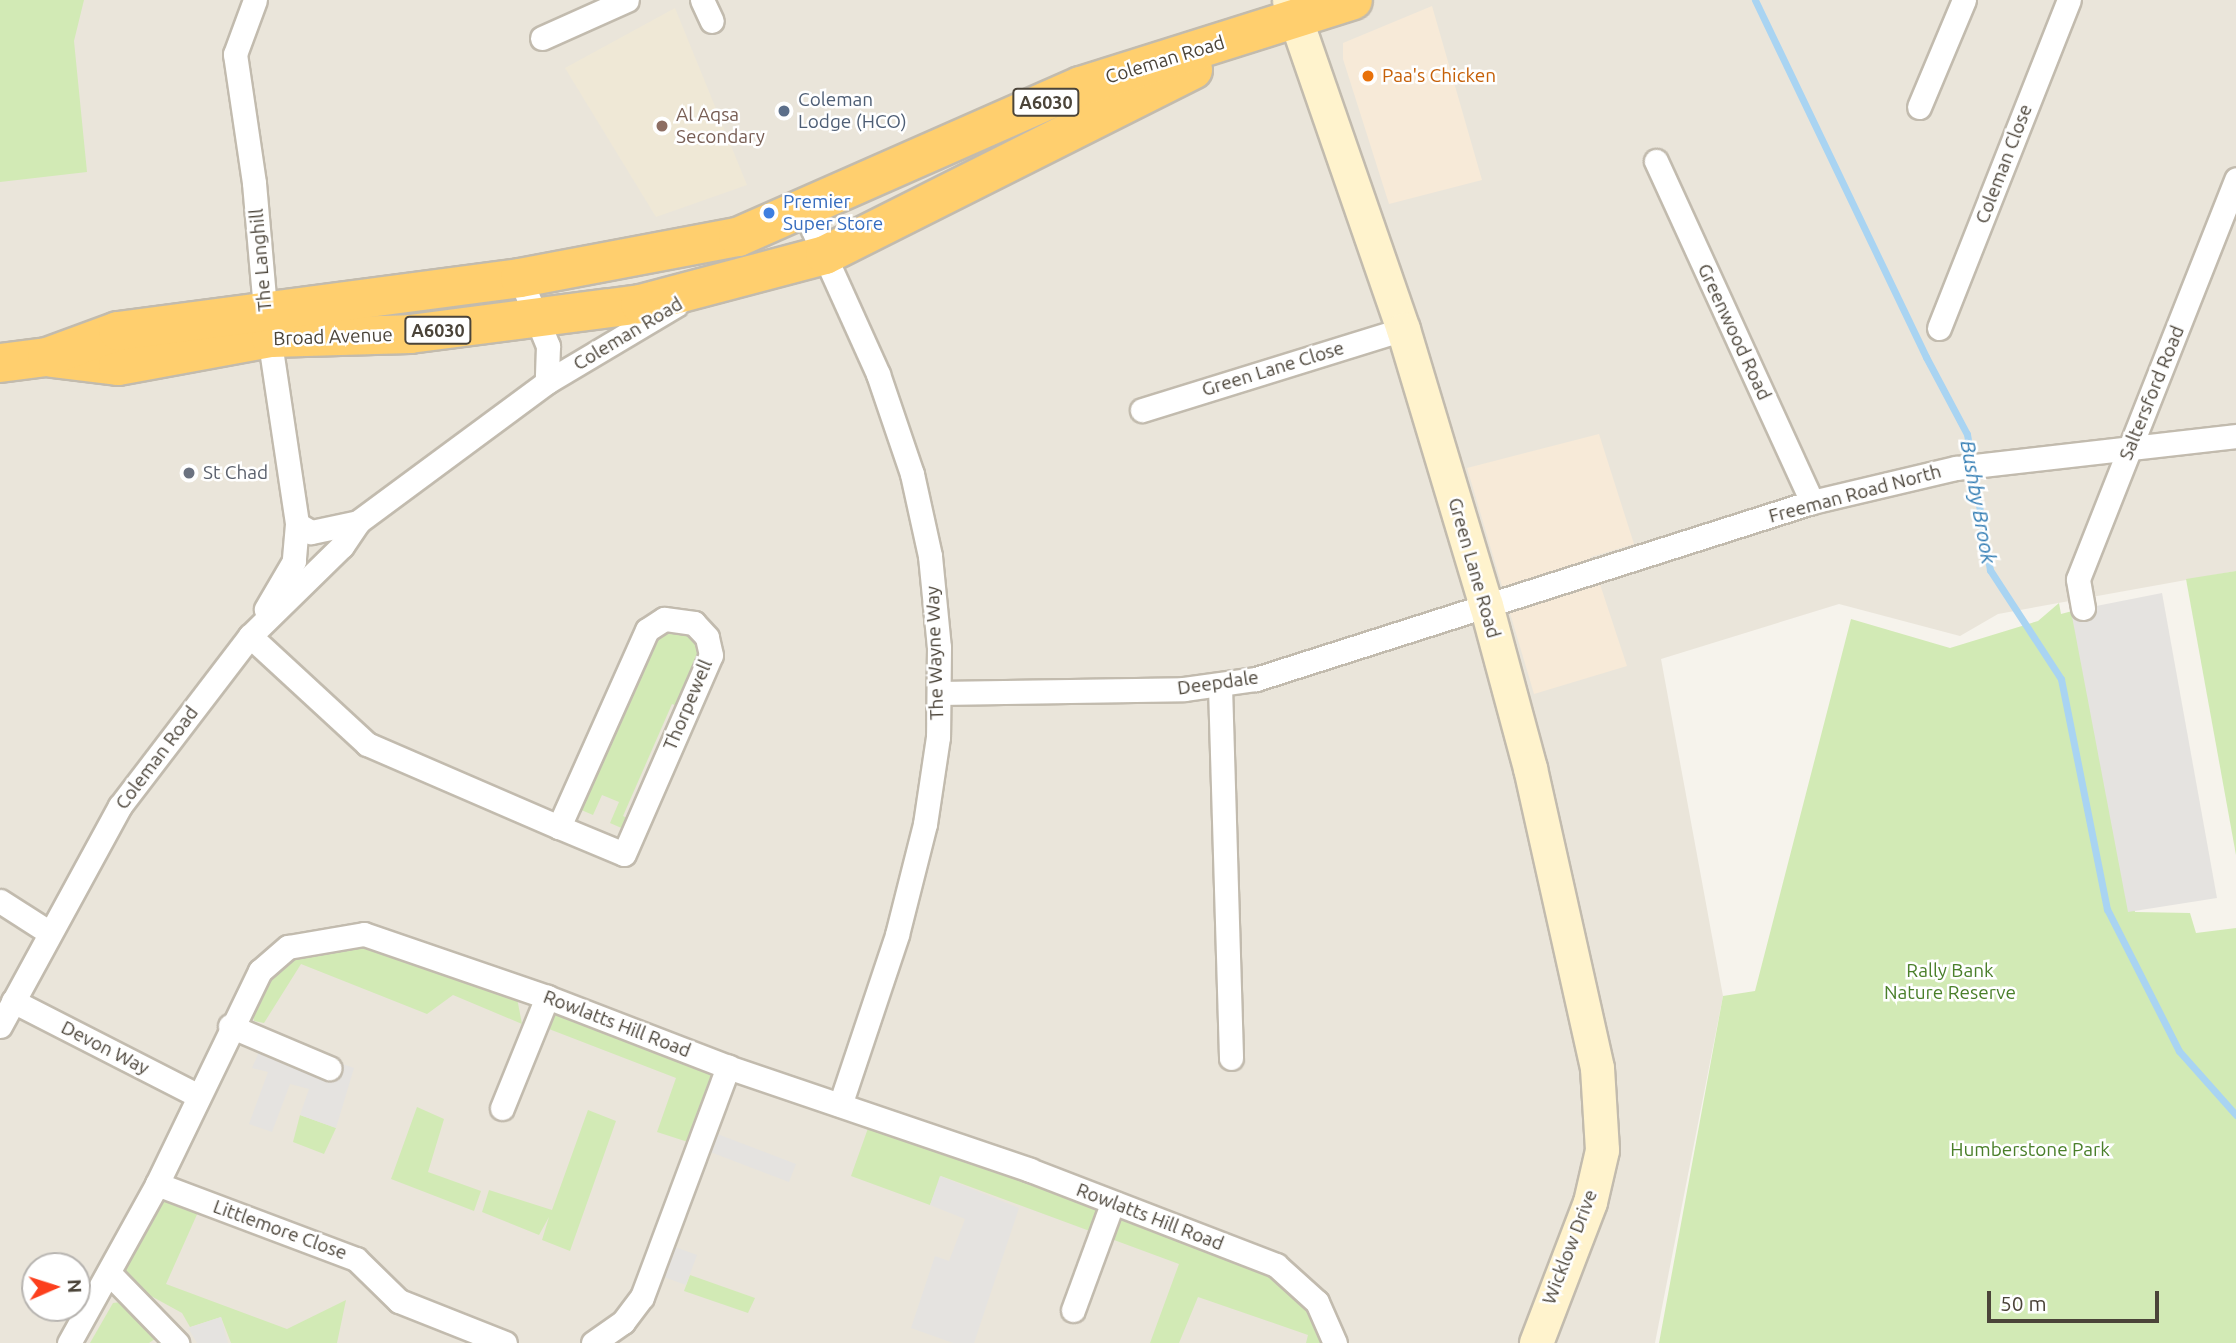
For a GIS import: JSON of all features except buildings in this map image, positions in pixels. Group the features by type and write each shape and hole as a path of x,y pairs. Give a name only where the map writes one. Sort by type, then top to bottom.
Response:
{"highway":[{"name":"Coleman Road","path":"804,210 1081,86 1294,9 1353,0"},
{"name":"Coleman Road","path":"825,255 1294,9"},
{"name":"Broad Avenue","path":"0,363 47,357 118,366 268,324 738,237 804,210"},
{"name":"Broad Avenue","path":"268,324 410,334 640,304 825,255"}],"street":[{"name":"The Langhill","path":"250,636 294,561 297,524 268,324 254,183 235,54 255,0"},
{"path":"542,38 627,0"},
{"path":"702,0 712,21"},
{"path":"1919,107 1964,0"},
{"name":"Coleman Close","path":"1939,328 2068,0"},
{"name":"Green Lane Road","path":"1294,9 1403,328 1486,605 1530,768 1597,1068 1602,1150"},
{"name":"Greenwood Road","path":"1656,161 1812,502"},
{"name":"Saltersford Road","path":"2083,608 2078,579 2130,446 2227,225 2236,180"},
{"name":"The Wayne Way","path":"804,210 878,374 912,474 936,601 939,693 933,781 915,867 840,1105"},
{"name":"Coleman Road","path":"520,278 533,318 548,346 547,382"},
{"name":"Coleman Road","path":"0,1026 120,806 250,636 342,547 358,522 547,382 709,286"},
{"name":"Green Lane Close","path":"1142,410 1403,328"},
{"name":"Freeman Road North","path":"1486,605 1812,502 1956,468 2130,446 2236,436"},
{"name":"Coleman Road","path":"297,524 311,532 358,522"},
{"name":"Deepdale","path":"939,693 1220,686 1293,670 1486,605"},
{"name":"Thorpewell","path":"250,636 366,744 559,827 624,854 710,655 706,637 694,623 664,619 647,630 559,827"},
{"path":"1220,686 1231,1058"},
{"path":"0,901 50,933"},
{"name":"Rowlatts Hill Road","path":"69,1343 158,1184 230,1026 260,971 288,947 364,934 547,997 727,1067 1030,1170 1112,1204 1276,1265 1317,1302 1335,1343"},
{"path":"502,1108 547,997"},
{"name":"Devon Way","path":"13,1001 197,1095"},
{"path":"230,1026 329,1068"},
{"path":"593,1343 633,1310 660,1252 727,1067"},
{"name":"Wicklow Drive","path":"1536,1343 1590,1202 1602,1150"},
{"name":"Littlemore Close","path":"158,1184 356,1258 399,1301 505,1343"},
{"path":"1073,1310 1112,1204"},
{"path":"109,1273 177,1343"}],"shaded area":[{"path":"0,0 2236,0 2236,571 1998,614 1960,636 1839,604 1661,659 1723,996 1655,1343 0,1343"},
{"path":"1432,6 1482,180 1389,204 1343,59 1343,43"},
{"name":"Al Aqsa Secondary","path":"675,8 747,185 656,217 565,68"},
{"path":"1599,434 1634,544 1591,557 1627,666 1534,694 1467,468"},
{"path":"2162,593 2217,898 2128,912 2071,611"},
{"path":"265,1038 354,1068 336,1128 300,1115 309,1089 290,1084 272,1132 249,1124 268,1072 252,1068"},
{"path":"712,1132 796,1164 789,1182 705,1150"},
{"path":"940,1176 1019,1208 974,1343 953,1343 911,1328 935,1256 949,1261 965,1219 930,1205"},
{"path":"675,1247 697,1255 686,1285 664,1277"},
{"path":"221,1317 228,1343 197,1343 188,1328"}],"green space":[{"path":"0,0 84,0 74,41 87,172 0,182"},
{"path":"2236,571 2236,855 2186,579"},
{"name":"Humberstone Park","path":"2059,603 2061,614 2076,610 2135,912 2190,913 2196,933 2236,928 2236,1343 1659,1343 1723,996 1755,991 1851,619 1950,648 2038,621"},
{"path":"687,629 702,648 680,707 672,704 623,816 631,820 626,830 610,823 619,802 602,795 593,815 579,809 655,635 662,630"},
{"path":"366,944 517,998 522,1024 453,995 427,1014 301,964 264,1023 254,1021 252,1009 271,976 297,957"},
{"path":"547,997 728,1067 691,1143 657,1132 676,1078 536,1024"},
{"path":"417,1107 444,1119 428,1172 481,1191 474,1211 391,1179"},
{"path":"588,1110 616,1121 570,1251 542,1240 549,1217 539,1235 482,1212 489,1190 552,1210"},
{"path":"300,1115 336,1128 324,1154 293,1142"},
{"path":"872,1117 1276,1265 1335,1343 1306,1343 1308,1335 1198,1297 1179,1343 1150,1343 1179,1264 941,1176 930,1205 851,1176"},
{"path":"156,1187 203,1201 166,1284 287,1329 346,1300 337,1343 231,1343 221,1317 190,1327 182,1313 109,1273"},
{"path":"690,1275 755,1298 748,1313 684,1291"},
{"path":"129,1301 164,1333 149,1343 90,1343 113,1303"}],"waterway":[{"name":"Bushby Brook","path":"1755,0 1926,357 1967,434 1990,570 2061,679 2107,909 2179,1051 2236,1115"}],"place":[{"name":"Paa's Chicken","path":"1368,76"},
{"name":"Coleman Lodge (HCO)","path":"784,111"},
{"name":"Al Aqsa Secondary","path":"662,126"},
{"name":"Premier Super Store","path":"769,213"},
{"name":"St Chad","path":"189,473"}],"park label":[{"name":"Rally Bank Nature Reserve","path":"1950,982"}]}
